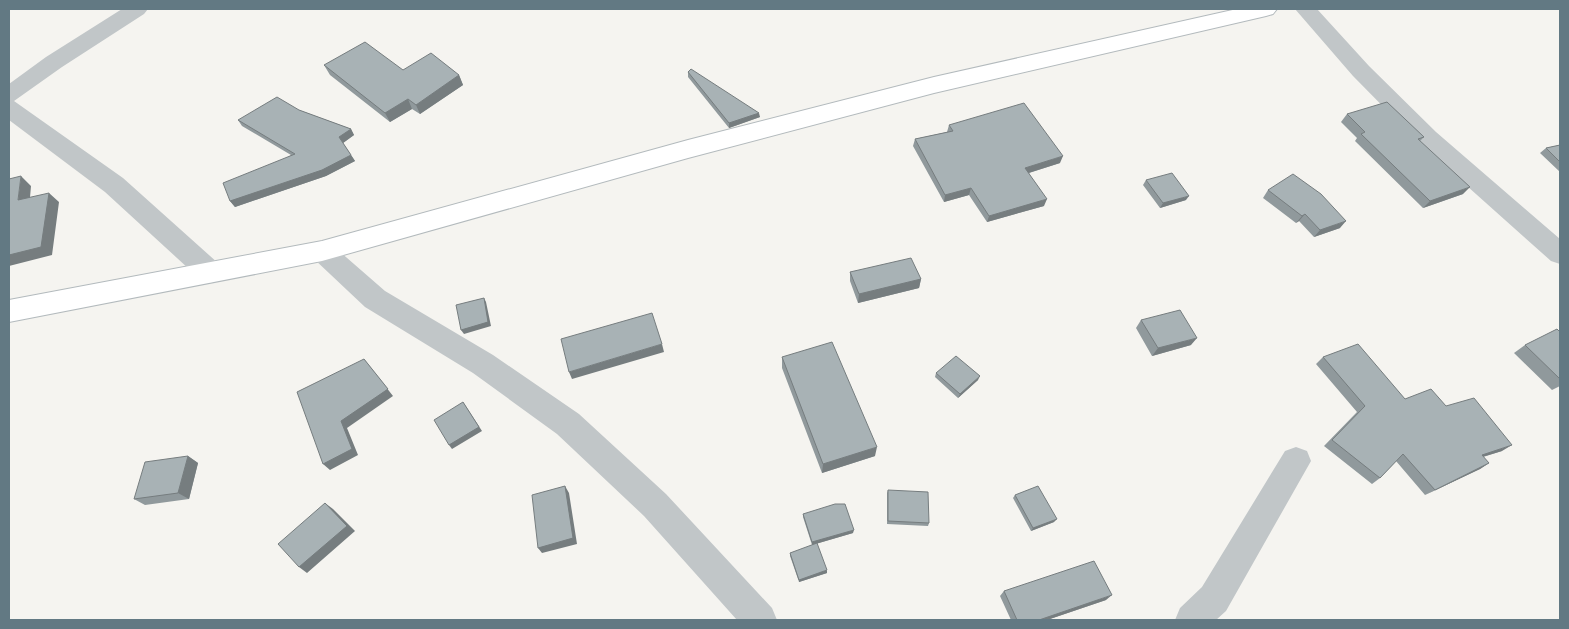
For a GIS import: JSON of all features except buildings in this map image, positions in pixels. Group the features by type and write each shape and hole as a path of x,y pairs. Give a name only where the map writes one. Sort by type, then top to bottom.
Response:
{"main road":[{"path":"9,311 322,251 688,149 934,85 1266,9"}],"street":[{"path":"9,94 54,62 137,9"},
{"path":"1305,9 1361,71 1428,138 1560,254"},
{"path":"9,108 114,185 210,272"},
{"path":"322,251 376,299 483,364 568,424 655,505 760,620"},
{"path":"1192,620 1214,599 1296,461"}]}
